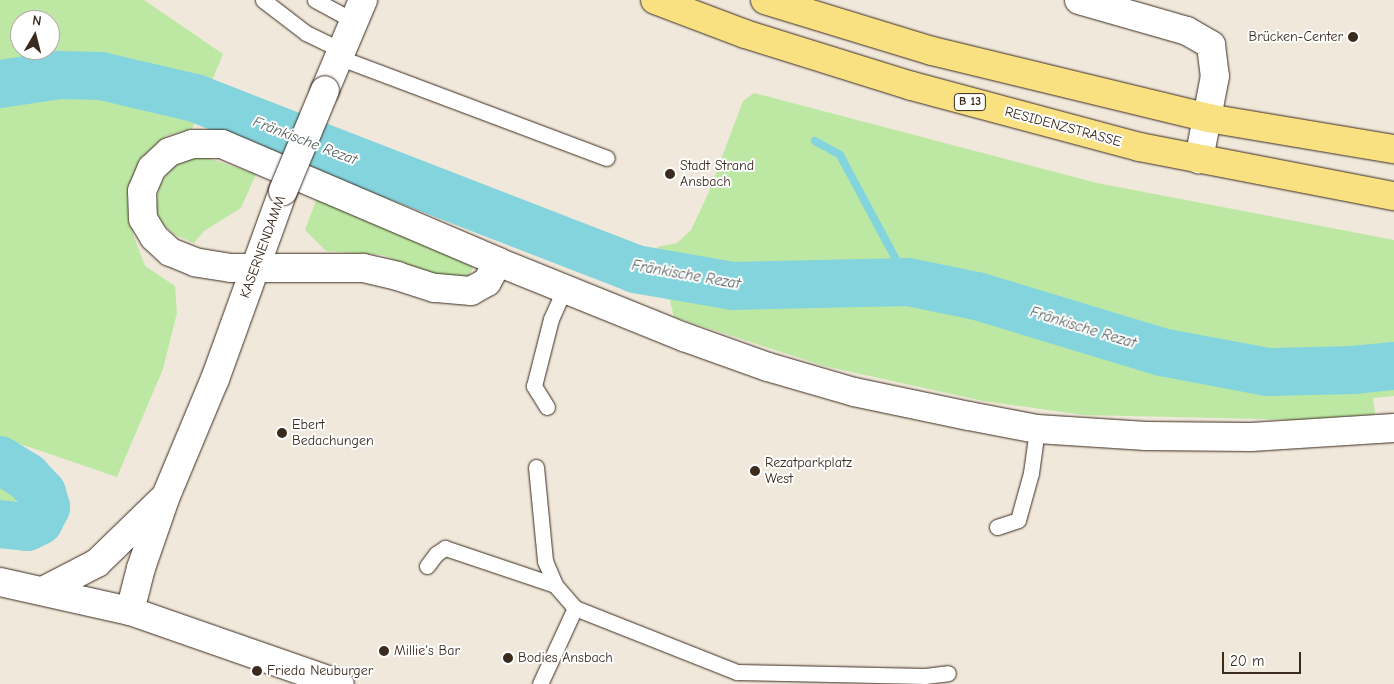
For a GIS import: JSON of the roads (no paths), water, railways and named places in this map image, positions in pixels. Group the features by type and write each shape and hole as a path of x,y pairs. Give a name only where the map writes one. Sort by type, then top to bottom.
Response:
{"main road":[{"name":"RESIDENZSTRASSE","path":"655,0 745,34 912,86 1139,147 1394,196"},
{"path":"765,0 932,51 1208,118 1394,149"}],"street":[{"path":"1079,0 1187,31 1211,45 1216,76 1199,159"},
{"name":"KASERNENDAMM","path":"130,611 141,568 166,496 215,379 283,191 358,10"},
{"path":"498,262 487,282 471,292 434,288 398,276 363,268 230,268 195,262 170,252 154,237 143,218 142,192 152,168 169,152 192,144 222,144 498,262 684,337 776,369 854,392 1037,429 1146,436 1251,437 1394,428"},
{"name":"KASERNENDAMM","path":"43,591 97,563 166,496"},
{"path":"0,582 130,611 340,684"}],"lane":[{"path":"263,0 306,33 340,54 607,158"},
{"path":"315,0 358,10"},
{"path":"546,407 534,386 551,318 565,288"},
{"path":"997,527 1018,520 1031,473 1037,429"},
{"path":"536,467 545,561 555,586 574,608 737,672 925,676 948,673"},
{"path":"427,566 436,554 445,548 555,586"},
{"path":"540,684 574,608"}],"waterway":[{"name":"Fränkische Rezat","path":"0,84 59,75 101,76 195,98 635,269 733,286 908,282 977,296 1161,352 1268,372 1353,370 1394,366"},
{"path":"815,141 840,155 908,282"},
{"name":"Fränkische Rezat","path":"0,460 27,477 42,493 46,507 39,521 27,527 0,524"}],"place":[{"name":"Brücken-Center","path":"1353,37"},
{"name":"Stadt Strand Ansbach","path":"670,174"},
{"name":"Ebert Bedachungen","path":"282,433"},
{"name":"Rezatparkplatz West","path":"755,471"},
{"name":"Millie's Bar","path":"384,651"},
{"name":"Bodies Ansbach","path":"508,658"},
{"name":"Frieda Neuburger","path":"257,671"}]}
